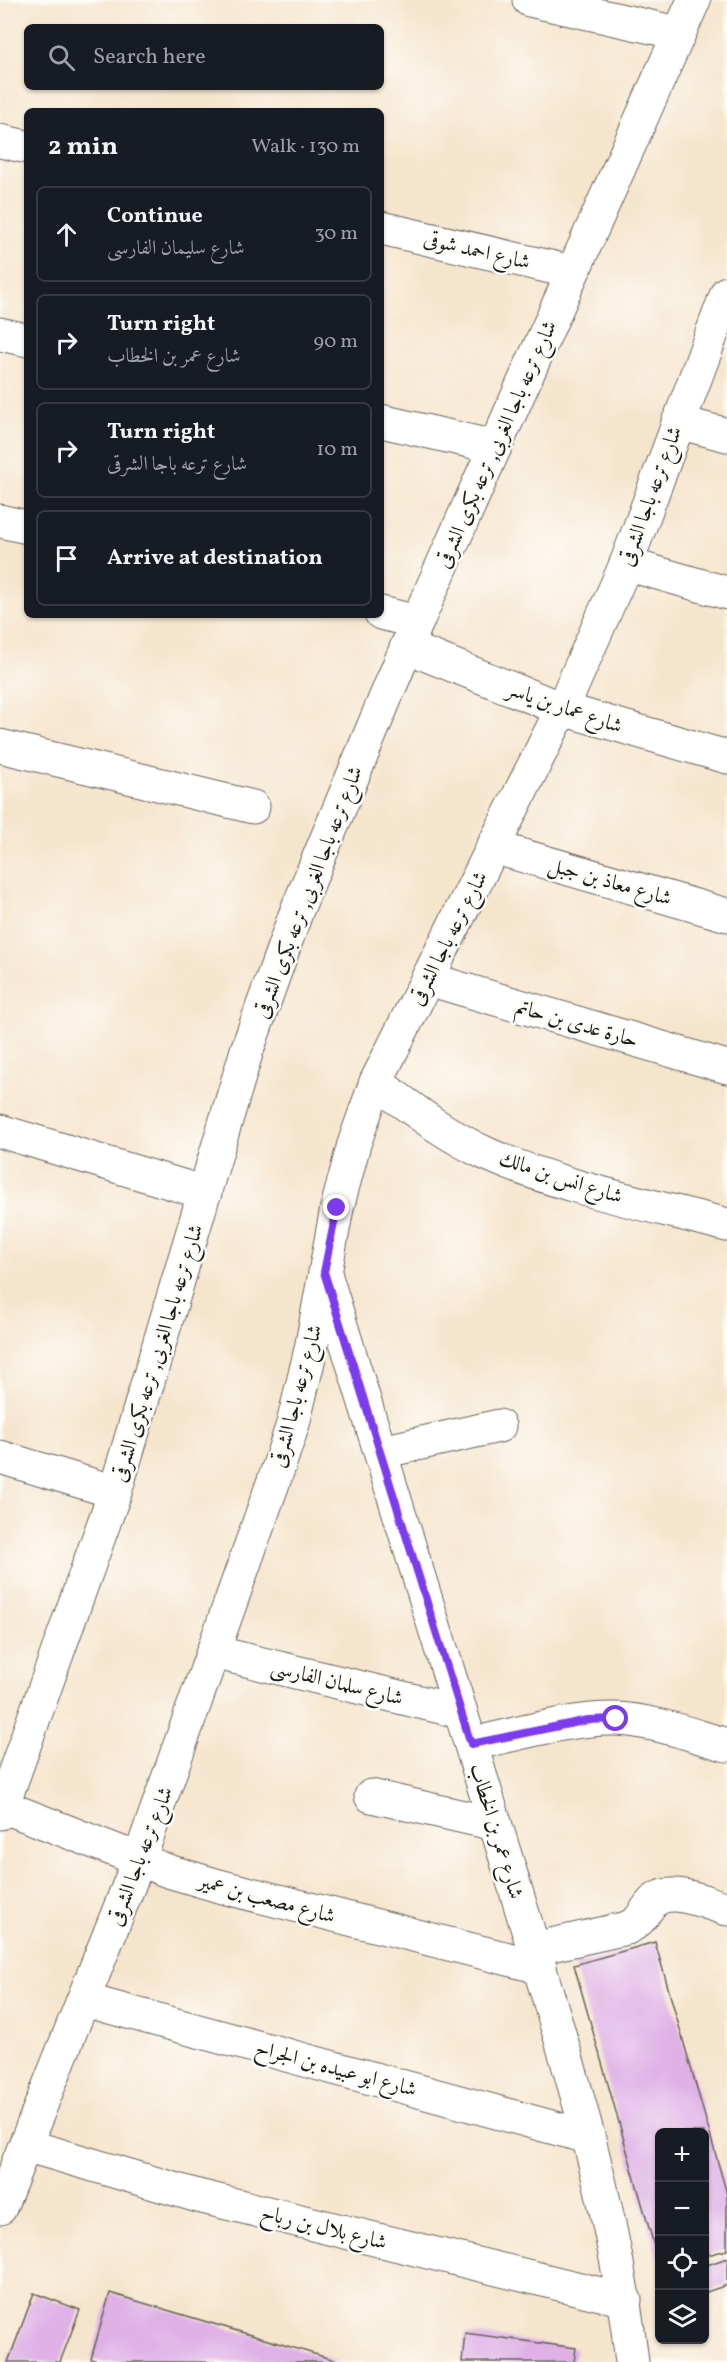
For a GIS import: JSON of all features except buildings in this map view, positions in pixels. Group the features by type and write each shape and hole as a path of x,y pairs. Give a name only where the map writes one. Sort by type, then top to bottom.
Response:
{"street":[{"path":"530,0 678,33"},
{"name":"شارع ترعه باجا الغربى, ترعه بكرى الشرقى","path":"1,1810 115,1492 247,1050 297,910 412,634 694,0"},
{"path":"0,141 24,146"},
{"name":"شارع احمد شوقى","path":"384,229 572,272"},
{"name":"شارع ترعه باجا الشرقى","path":"0,2208 140,1860 292,1424 311,1349 337,1208 354,1144 376,1082 562,709 626,564 678,422 718,338 727,293"},
{"path":"0,334 24,339"},
{"path":"384,422 495,447"},
{"path":"678,422 727,435"},
{"path":"0,521 24,526"},
{"path":"626,564 727,593"},
{"name":"شارع عمار بن ياسر","path":"384,615 412,634 562,709 727,757"},
{"path":"0,746 253,807"},
{"name":"شارع معاذ بن جبل","path":"493,847 727,915"},
{"name":"حارة عدى بن حاتم","path":"428,979 727,1067"},
{"name":"شارع انس بن مالك","path":"376,1082 430,1122 486,1153 545,1177 727,1225"},
{"path":"0,1131 205,1193"},
{"name":"شارع عمر بن الخطاب","path":"324,1272 471,1744 588,2137 609,2218 626,2300 632,2362"},
{"path":"381,1452 499,1426"},
{"path":"0,1457 115,1492"},
{"name":"شارع سلمان الفارسى","path":"213,1652 461,1712"},
{"path":"471,1744 588,1720 616,1719 642,1722 727,1745"},
{"path":"370,1796 495,1824"},
{"name":"شارع مصعب بن عمير","path":"1,1810 219,1886 536,1958"},
{"path":"536,1958 627,1928 645,1916 651,1904 663,1896 676,1894 727,1909"},
{"name":"شارع ابو عبيده بن الجراح","path":"84,2000 588,2137"},
{"name":"شارع بلال بن رباح","path":"25,2145 198,2196 626,2300"}],"route":[{"path":"337,1208 324,1272 471,1744 588,1720 616,1719"}]}
